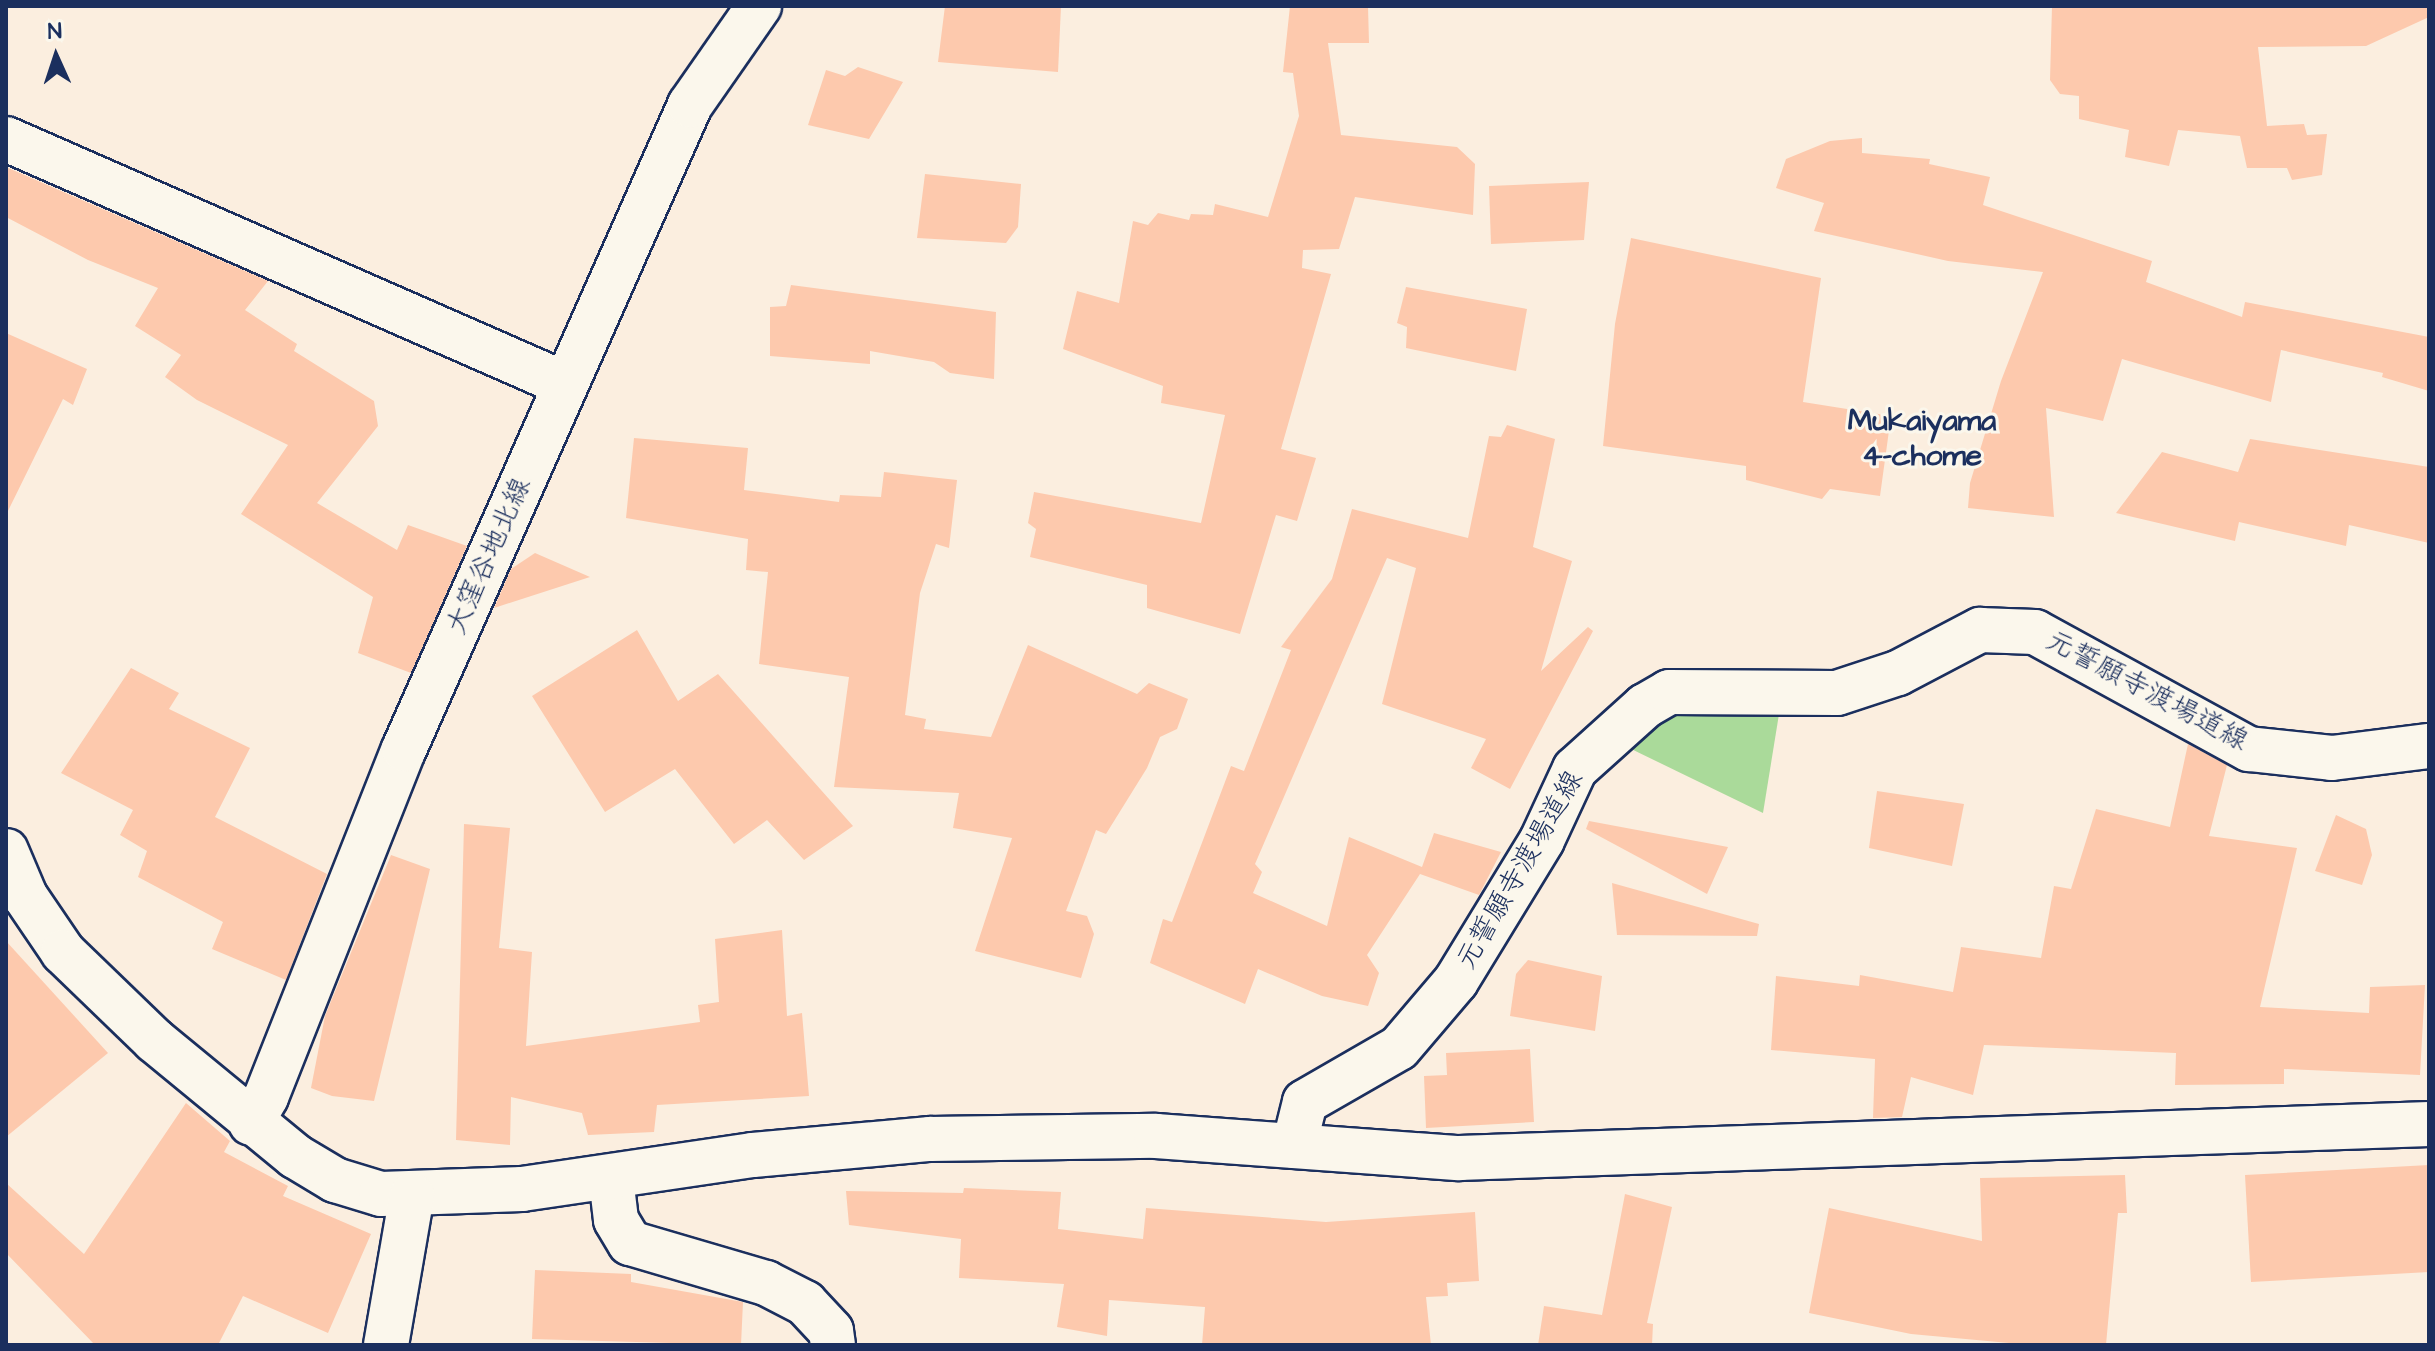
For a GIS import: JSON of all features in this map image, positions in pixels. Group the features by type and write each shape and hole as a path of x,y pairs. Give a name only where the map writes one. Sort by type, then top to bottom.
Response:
{"street":[{"name":"大窪谷地北線","path":"251,1123 266,1097 404,749 690,105 759,6"},
{"path":"6,139 565,384"},
{"name":"元誓願寺渡場道線","path":"1294,1146 1305,1102 1399,1048 1456,981 1542,840 1575,769 1645,706 1669,692 1837,693 1898,673 1980,630 2035,632 2249,749 2332,758 2429,746"},
{"path":"6,851 25,896 63,952 154,1040 251,1123 335,1180 381,1194 412,1195 611,1178 753,1155 930,1139 1156,1136 1459,1158 2429,1124"},
{"path":"611,1178 616,1220 630,1243 766,1283 805,1303 831,1331 833,1345"},
{"path":"386,1345 412,1195"}],"green space":[{"path":"1687,711 1779,714 1763,813 1623,745 1647,724"}],"building":[{"path":"945,6 1061,6 1058,72 938,62"},
{"path":"1290,6 1368,6 1369,43 1328,43 1341,135 1457,147 1475,164 1473,215 1355,197 1339,249 1303,250 1302,268 1331,274 1281,449 1316,458 1297,521 1276,515 1240,634 1147,608 1147,585 1030,557 1036,529 1028,523 1034,492 1201,523 1225,415 1161,403 1163,386 1063,349 1077,291 1119,303 1133,221 1148,225 1158,213 1189,220 1191,214 1213,215 1215,204 1268,217 1299,116 1293,73 1283,72"},
{"path":"2052,6 2429,6 2429,17 2366,46 2258,47 2267,126 2304,124 2307,135 2327,134 2322,175 2292,180 2287,168 2247,168 2240,136 2178,130 2169,166 2125,157 2129,130 2079,119 2079,96 2060,94 2050,80"},
{"path":"858,67 903,82 869,139 808,125 826,70 845,76"},
{"path":"1862,138 1862,153 1930,159 1929,164 1990,177 1983,205 2152,261 2146,282 2242,317 2245,302 2429,337 2429,391 2382,377 2383,373 2281,350 2271,402 2122,359 2103,421 2046,408 2054,517 1968,508 1970,483 2001,381 2043,272 1948,261 1814,231 1824,203 1776,188 1786,159 1830,141"},
{"path":"6,167 268,281 245,310 297,344 294,351 374,401 378,426 317,503 397,550 408,525 467,546 411,673 358,653 373,597 241,514 288,445 197,400 165,377 181,355 135,326 158,288 88,260 6,217"},
{"path":"925,174 1021,184 1018,227 1006,243 917,238"},
{"path":"1589,182 1584,240 1491,244 1489,186"},
{"path":"1631,238 1821,278 1803,402 1891,416 1880,496 1830,489 1822,499 1746,480 1746,466 1603,446 1615,324"},
{"path":"791,285 996,312 994,379 950,373 934,362 870,351 870,364 770,356 770,307 786,306"},
{"path":"1406,287 1527,309 1516,371 1406,348 1407,327 1397,323"},
{"path":"6,333 87,369 73,405 63,399 6,515"},
{"path":"1507,425 1555,439 1533,547 1572,561 1541,671 1588,627 1593,631 1510,789 1471,768 1486,739 1382,704 1416,568 1387,558 1255,864 1262,872 1253,893 1327,926 1349,837 1422,867 1434,833 1501,852 1479,895 1420,874 1367,955 1379,973 1368,1006 1322,996 1258,969 1245,1004 1150,963 1163,919 1172,922 1231,766 1244,771 1291,650 1281,647 1332,579 1352,509 1468,538 1489,436 1501,437"},
{"path":"634,438 748,448 744,490 839,502 840,495 881,497 884,472 957,480 949,548 936,544 920,593 905,715 926,719 924,729 991,737 1028,645 1137,694 1149,683 1188,699 1177,729 1160,737 1147,768 1106,834 1096,830 1066,911 1087,916 1094,934 1081,978 975,951 1012,838 953,828 959,793 834,787 849,677 759,664 768,572 746,570 748,539 626,518"},
{"path":"2250,439 2429,467 2429,543 2349,525 2346,546 2239,522 2235,541 2116,513 2162,452 2238,472"},
{"path":"535,553 590,577 494,608 511,569"},
{"path":"637,630 678,701 718,674 853,826 804,860 767,820 734,844 675,769 605,812 532,696"},
{"path":"131,668 179,693 169,709 250,748 215,817 327,874 286,980 212,949 223,922 138,877 147,851 120,835 133,810 61,773"},
{"path":"2188,744 2227,765 2209,836 2297,848 2260,1007 2369,1013 2370,987 2425,985 2420,1075 2284,1069 2284,1084 2175,1085 2176,1053 1984,1045 1973,1095 1911,1077 1902,1117 1873,1118 1875,1059 1771,1050 1776,976 1859,986 1860,975 1953,992 1961,947 2041,958 2054,886 2071,889 2096,809 2170,827"},
{"path":"1877,791 1964,804 1952,866 1869,848"},
{"path":"2336,815 2366,829 2372,855 2362,885 2315,871"},
{"path":"1589,821 1728,847 1707,894 1586,829"},
{"path":"464,824 510,828 499,948 532,952 526,1046 700,1022 698,1005 719,1002 715,939 782,930 787,1016 802,1013 809,1096 657,1105 654,1132 588,1135 582,1113 511,1097 510,1145 456,1140"},
{"path":"391,855 430,869 374,1101 332,1096 311,1088 325,1016"},
{"path":"1612,883 1759,924 1757,936 1617,935"},
{"path":"6,941 108,1053 6,1137"},
{"path":"1528,960 1602,976 1595,1031 1510,1016 1516,974"},
{"path":"1530,1049 1534,1122 1426,1128 1424,1076 1447,1075 1446,1053"},
{"path":"186,1103 230,1141 224,1152 288,1186 283,1196 371,1234 328,1333 243,1296 218,1345 95,1345 6,1253 6,1183 84,1254"},
{"path":"2429,1165 2429,1272 2251,1282 2245,1175"},
{"path":"2125,1175 2127,1213 2118,1213 2106,1345 2031,1345 1911,1334 1809,1313 1829,1208 1982,1241 1980,1178"},
{"path":"964,1188 1061,1192 1058,1229 1143,1239 1146,1208 1326,1222 1475,1212 1479,1281 1447,1283 1448,1296 1426,1297 1431,1345 1202,1345 1205,1307 1109,1300 1107,1336 1057,1327 1064,1284 959,1278 961,1239 849,1225 846,1191 963,1193"},
{"path":"1625,1194 1672,1207 1647,1323 1653,1324 1652,1345 1538,1345 1544,1306 1602,1315"},
{"path":"535,1270 631,1274 631,1282 743,1302 741,1345 532,1339"}],"district":[{"name":"Mukaiyama 4-chome","path":"1922,438"}]}
